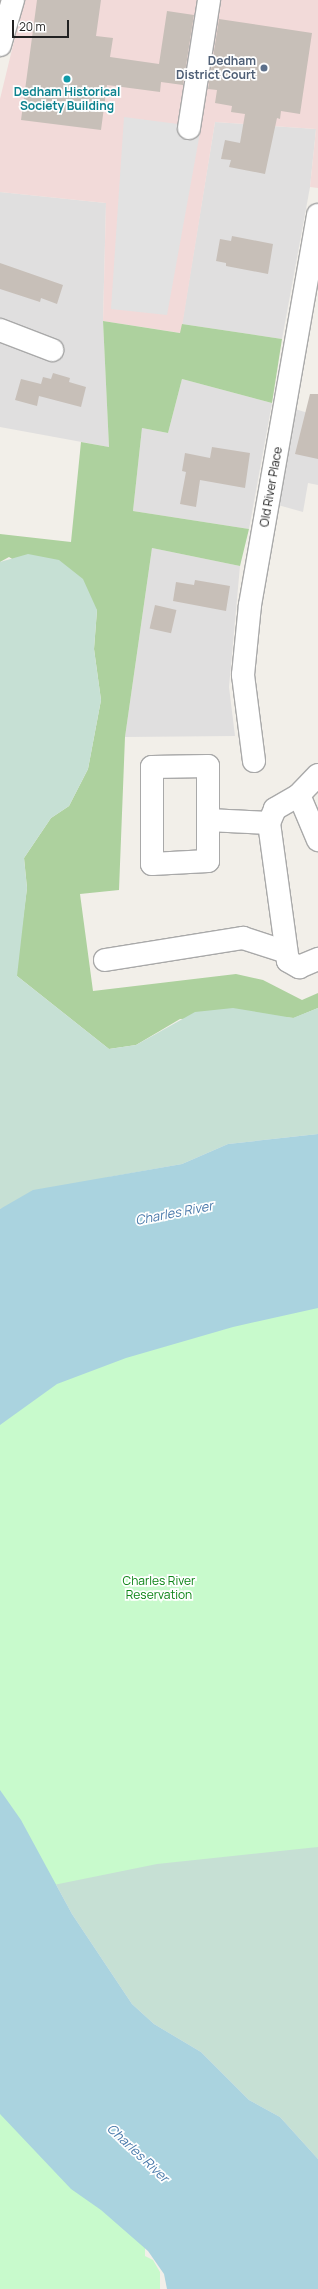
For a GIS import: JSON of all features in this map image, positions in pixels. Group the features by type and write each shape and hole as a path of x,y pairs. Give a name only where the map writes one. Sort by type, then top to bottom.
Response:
{"street":[{"path":"0,45 13,0"},
{"path":"189,128 209,0"},
{"name":"Old River Place","path":"254,761 243,674 250,605 315,260 318,215"},
{"path":"0,330 52,350"},
{"path":"208,766 208,820 208,861 152,864 152,767 208,766"},
{"path":"318,775 299,796 275,809 269,823 288,961 299,966 318,959"},
{"path":"299,796 318,840"},
{"path":"208,820 269,823"},
{"path":"105,960 244,938 286,952"}],"shaded area":[{"path":"24,0 318,0 318,188 310,187 316,129 215,122 181,333 103,321 106,203 0,192 0,99"},
{"path":"124,117 201,127 167,315 111,309"},
{"path":"215,122 316,129 310,187 282,339 182,324"},
{"path":"0,192 106,203 103,321 109,447 0,427"},
{"path":"182,379 272,403 249,529 133,511 142,428 168,433"},
{"path":"295,409 318,416 318,485 308,483 303,512 278,505"},
{"path":"152,548 240,566 229,687 235,736 125,737"}],"green space":[{"path":"103,321 180,333 182,324 282,339 272,403 182,379 168,433 142,428 133,511 249,529 240,566 152,548 125,737 119,890 80,894 93,991 236,974 263,980 302,1000 318,993 318,1008 294,1018 270,1016 180,1019 136,1045 109,1049 17,976 16,971 27,888 24,858 51,818 69,806 88,769 101,700 94,649 97,610 9,557 0,562 0,534 71,542 81,442 109,447"},
{"path":"28,554 59,560 83,579 97,610 94,649 101,700 88,769 69,806 51,818 24,858 27,888 17,976 109,1049 136,1045 195,1012 233,1008 293,1018 318,1008 318,1134 228,1144 182,1164 109,1177 0,1209 0,562"},
{"name":"Charles River Reservation","path":"318,1226 318,1847 157,1864 24,1891 0,1908 0,1328"},
{"name":"Charles River Reservation","path":"0,1425 318,1454 318,2159 280,2117 249,2100 201,2052 154,2024 132,2004 72,1914 21,1820"},
{"path":"0,2102 145,2246 145,2256 153,2260 160,2272 160,2289 0,2289"}],"water":[{"name":"Charles River","path":"318,1134 318,1308 233,1327 126,1358 57,1384 0,1425 0,1209 33,1190 182,1164 228,1144"},
{"name":"Charles River","path":"0,1790 21,1820 72,1914 132,2004 154,2024 201,2052 249,2100 280,2117 318,2159 318,2289 167,2289 164,2274 148,2251 101,2210 71,2189 0,2114"}],"building":[{"name":"Dedham Historical Society Building","path":"37,0 101,0 96,36 113,38 110,57 159,64 167,11 194,15 183,85 161,82 160,92 107,85 101,130 21,120"},
{"name":"Dedham District Court","path":"219,19 312,33 300,114 281,111 280,119 277,118 265,174 229,167 231,160 221,159 225,140 240,143 245,114 231,112 232,106 215,103 217,90 208,89"},
{"path":"232,236 273,244 268,274 226,266 226,263 216,261 220,239 231,241"},
{"path":"0,263 63,285 57,304 41,298 40,302 0,289"},
{"path":"53,373 70,378 69,382 86,387 81,407 39,396 37,406 15,400 21,379 41,384 43,377 51,379"},
{"path":"310,394 318,394 318,459 295,454"},
{"path":"212,447 250,453 245,488 200,480 196,507 180,504 186,472 182,471 185,453 210,458"},
{"path":"195,580 230,586 226,611 173,601 176,582 194,585"},
{"path":"155,605 176,610 171,633 150,628"}],"place":[{"name":"Dedham District Court","path":"264,68"},
{"name":"Dedham Historical Society Building","path":"67,79"}]}
